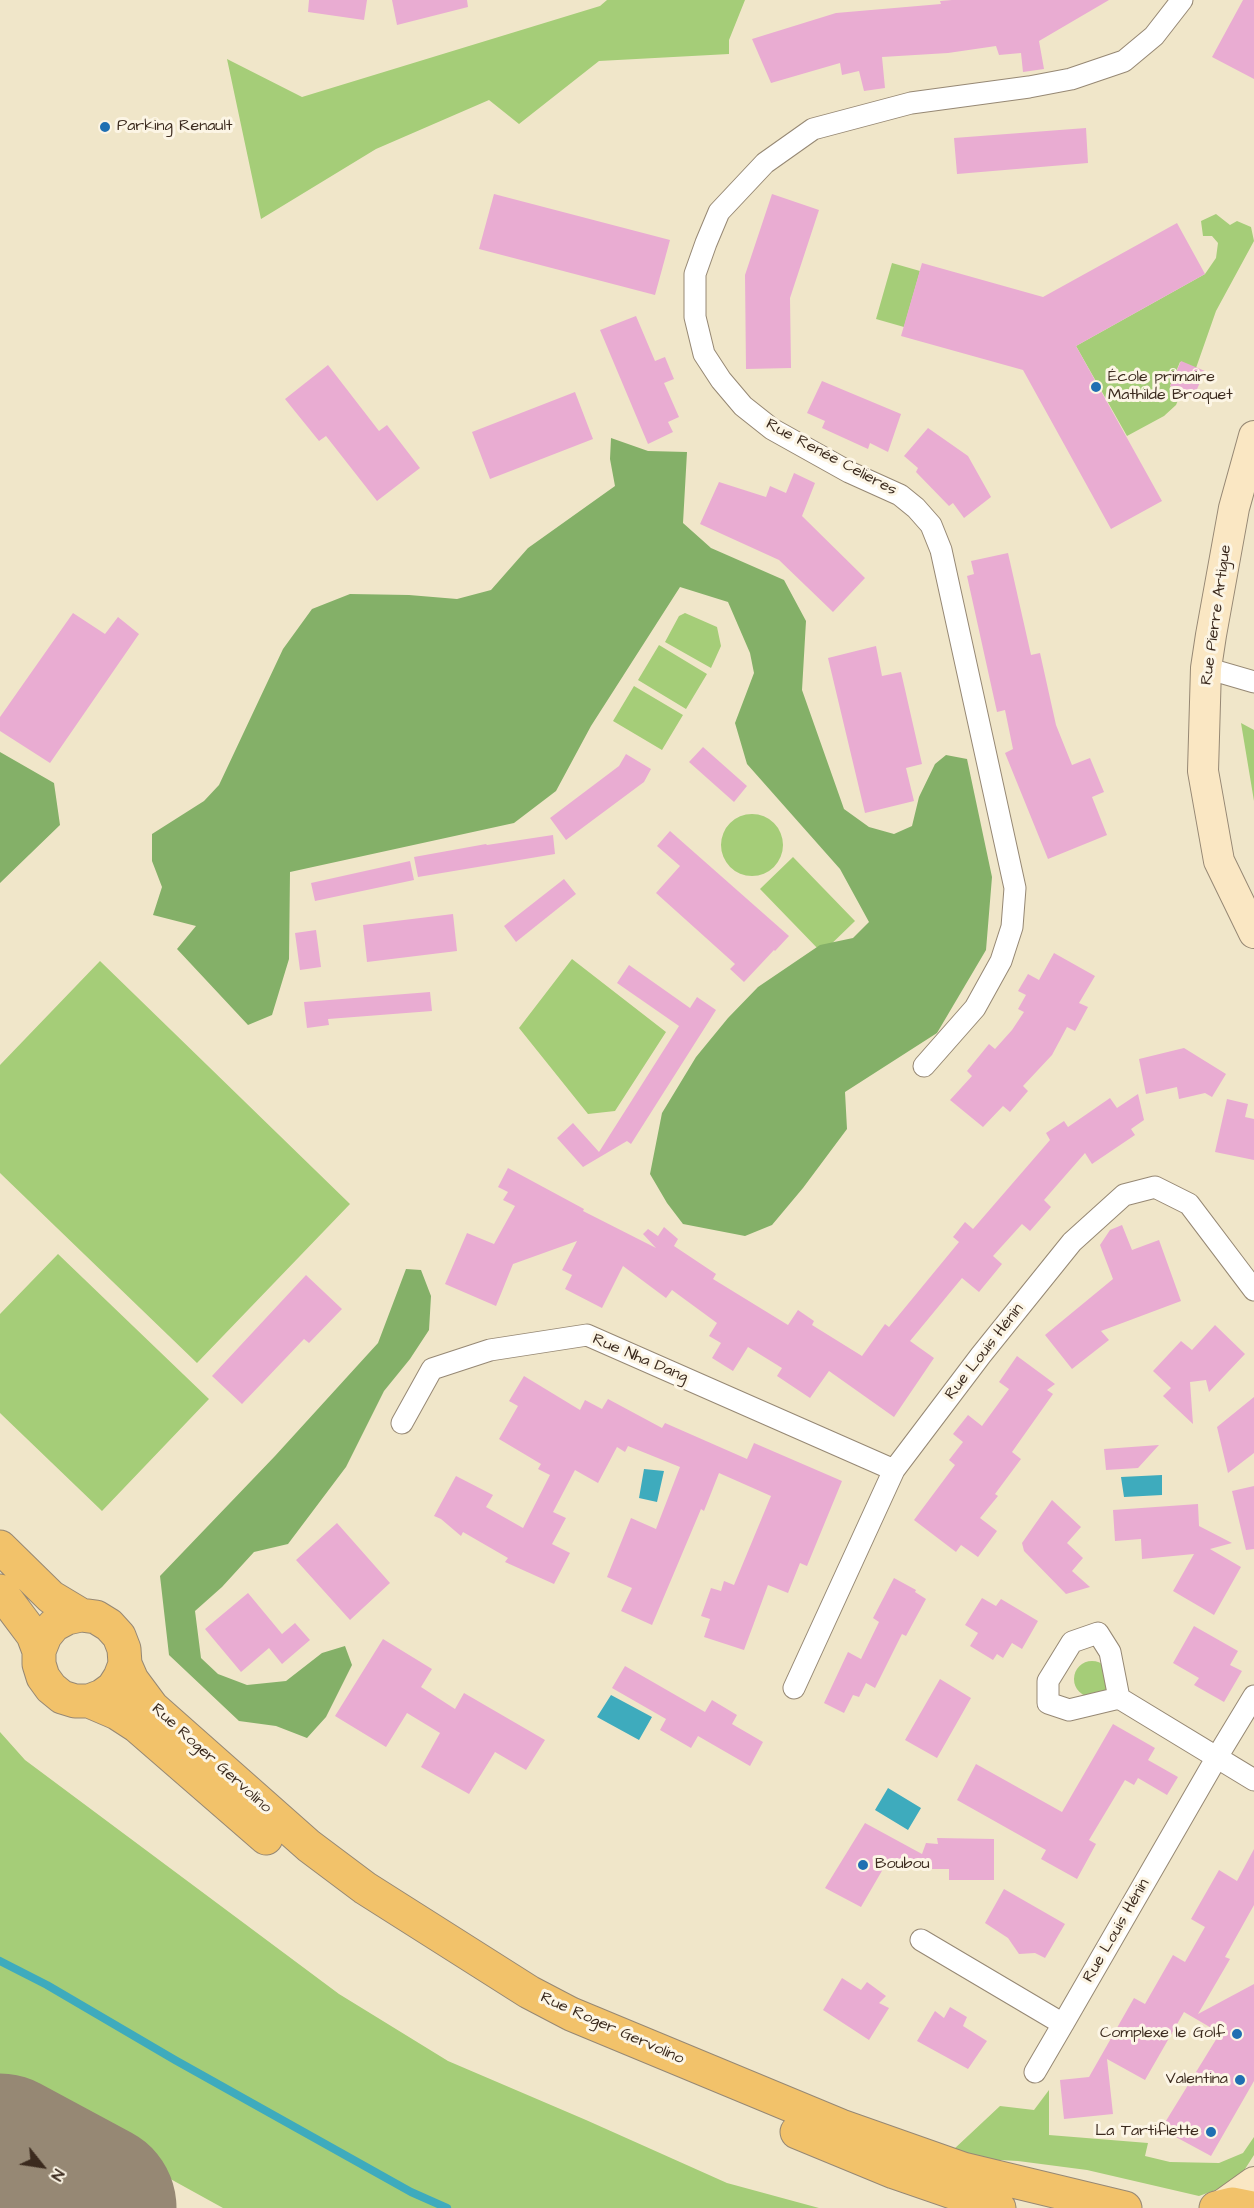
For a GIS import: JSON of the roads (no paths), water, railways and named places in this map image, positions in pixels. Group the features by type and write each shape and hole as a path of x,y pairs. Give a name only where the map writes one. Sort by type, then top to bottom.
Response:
{"main road":[{"name":"Rue Pierre Artigue","path":"1254,436 1234,508 1206,668 1203,771 1219,861 1254,933"},
{"path":"0,1547 51,1597 81,1615"},
{"path":"0,1591 33,1635 39,1651 39,1664 43,1677 62,1697 75,1701 88,1701 102,1696 120,1677 125,1664 124,1649 119,1636 109,1624 96,1617 81,1615 67,1618 54,1625 45,1636 39,1651"},
{"name":"Rue Roger Gervolino","path":"125,1664 132,1680 152,1707 309,1846 366,1888 529,1992 571,2014 841,2126 963,2169 1125,2208"},
{"name":"Rue Roger Gervolino","path":"88,1701 117,1713 137,1726 294,1861 354,1905 517,2010 601,2051 852,2155 999,2208"},
{"path":"1218,2207 1254,2182"},
{"path":"1218,2207 1232,2204 1252,2208"}],"street":[{"name":"Rue Renée Celieres","path":"924,1066 975,1008 1001,961 1012,927 1015,888 941,550 931,525 900,495 849,472 772,429 743,406 704,354 695,317 696,274 719,212 765,163 813,129 911,103 1071,79 1124,61 1154,36 1182,0"},
{"path":"1206,668 1254,682"},
{"name":"Rue Louis Hénin","path":"794,1688 894,1470 981,1355 1072,1242 1124,1195 1155,1187 1190,1204 1254,1290"},
{"name":"Rue Nha Dang","path":"402,1423 432,1369 490,1350 587,1335 894,1470"},
{"name":"Rue Louis Hénin","path":"1035,2072 1216,1757 1254,1696"},
{"path":"1119,1698 1254,1780"},
{"path":"921,1940 1063,2024"}],"water":[{"path":"644,1469 664,1471 657,1502 639,1498"},
{"path":"1162,1475 1162,1495 1124,1497 1121,1477"},
{"path":"611,1695 652,1717 639,1740 597,1717"},
{"path":"888,1788 921,1808 908,1830 875,1810"}],"waterway":[{"path":"0,1961 47,1985 175,2060 411,2192 447,2208"}],"place":[{"name":"Parking Renault","path":"105,127"},
{"name":"École primaire Mathilde Broquet","path":"1096,387"},
{"name":"Boubou","path":"863,1865"},
{"name":"Complexe le Golf","path":"1237,2034"},
{"name":"Valentina","path":"1240,2080"},
{"name":"La Tartiflette","path":"1211,2132"}]}
